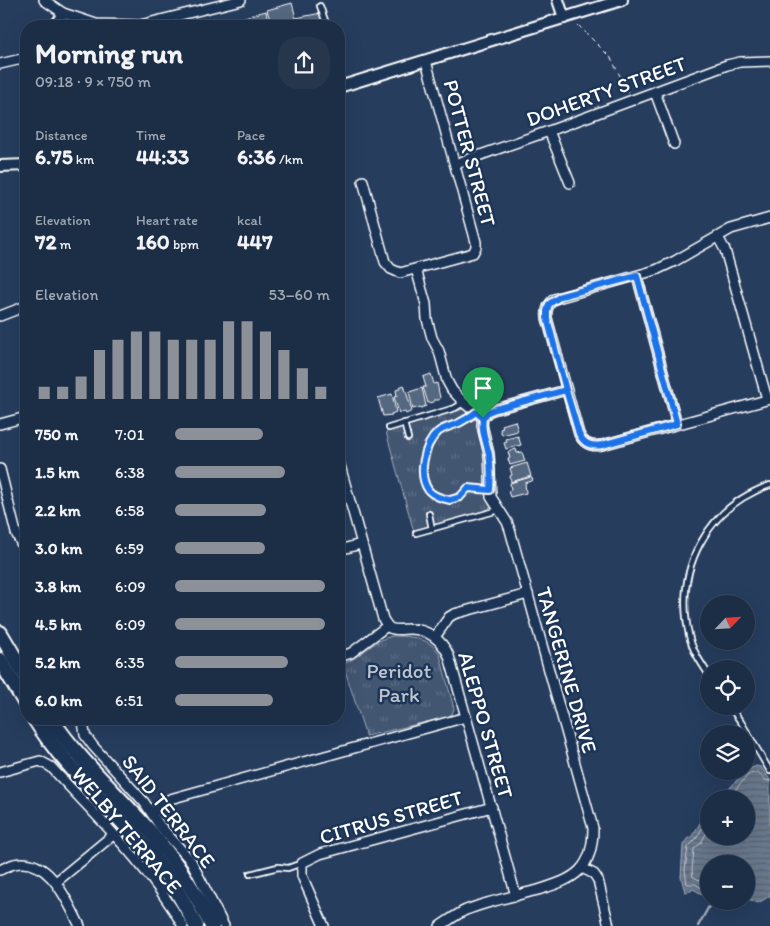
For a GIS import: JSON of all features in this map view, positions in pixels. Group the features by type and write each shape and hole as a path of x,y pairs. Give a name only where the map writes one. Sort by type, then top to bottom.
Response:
{"main road":[{"path":"0,633 20,667"},
{"path":"0,660 20,694"},
{"path":"39,725 63,757 151,854 176,890 196,926"},
{"path":"56,725 75,751 163,847 201,904 212,926"}],"street":[{"path":"44,0 63,13 84,20"},
{"path":"158,20 201,5 241,0"},
{"path":"558,0 564,18"},
{"path":"345,85 622,0"},
{"path":"58,20 63,13"},
{"path":"0,64 20,59"},
{"name":"POTTER STREET","path":"416,269 473,253 476,247 426,61"},
{"name":"DOHERTY STREET","path":"455,164 727,65 740,62 770,61"},
{"path":"654,92 674,144"},
{"path":"549,131 570,183"},
{"path":"0,166 20,165"},
{"path":"363,181 385,262 391,269 400,273 416,269 426,304 427,320 432,338 439,351 447,381 452,390 464,403 479,415 566,390"},
{"path":"718,237 726,250 768,399 602,445 588,444 582,440 579,434 566,390 547,318 549,304 561,296 637,276 666,266 731,229 770,218"},
{"path":"637,276 677,424"},
{"path":"0,316 20,308"},
{"name":"TANGERINE DRIVE","path":"479,415 489,454 490,490 494,504 507,522 510,530 593,828 590,856 582,868"},
{"path":"0,424 20,419"},
{"path":"0,469 16,533 20,541"},
{"path":"345,484 381,615 387,626 345,656"},
{"path":"345,548 361,544"},
{"path":"434,637 449,617 454,614 528,594"},
{"name":"ALEPPO STREET","path":"387,626 394,629 417,629 434,637 441,642 449,656 516,896"},
{"path":"152,813 170,799 466,717"},
{"name":"SAID TERRACE","path":"86,725 85,734 93,746 191,861 224,926"},
{"name":"WELBY TERRACE","path":"0,772 40,761 51,767 153,881 183,926"},
{"name":"CITRUS STREET","path":"302,863 320,854 492,807"},
{"path":"56,882 113,835"},
{"path":"302,863 302,876 324,926"},
{"path":"0,870 14,864 31,864 45,871 56,882 80,926"},
{"path":"440,926 467,910 566,880 582,868 594,874 598,880 609,926"}],"lane":[{"path":"320,6 325,20"},
{"path":"389,428 455,408 464,403"},
{"path":"404,423 408,438"},
{"path":"700,662 689,636 685,612 688,578 693,558 706,533 718,517 753,491 770,485"},
{"path":"416,533 499,510"},
{"path":"429,514 432,529"},
{"path":"735,715 770,771"},
{"path":"250,874 278,867 288,868 302,863"}],"path":[{"path":"578,25 611,58 632,100"},
{"path":"479,415 436,433 425,453 424,476 430,492 443,499 450,500 460,497 468,488 490,490"}],"green space":[{"path":"467,408 477,418 478,433 485,455 487,470 486,493 491,506 487,511 414,532 386,432"},
{"name":"Peridot Park","path":"406,636 425,641 436,649 440,655 454,709 452,714 448,717 366,736 345,670 345,663 385,638"}],"water":[{"path":"755,766 761,767 770,780 770,896 758,903 755,902 755,855 700,855 700,893 693,889 685,892 681,877 683,845 692,836 700,823 700,845 755,845 755,790 728,790 737,780 755,780"}],"building":[{"path":"292,3 296,18 321,13 323,20 270,20 267,10"},
{"path":"266,11 267,20 234,20"},
{"path":"431,374 434,384 437,383 440,398 428,403 423,387 426,387 423,377"},
{"path":"404,385 412,411 406,414 405,412 399,413 394,397 397,396 396,390"},
{"path":"422,388 426,406 413,409 409,392"},
{"path":"392,394 396,412 392,415 383,416 378,398"},
{"path":"515,421 518,431 502,435 500,429 503,428 502,425"},
{"path":"518,436 521,445 506,449 504,443 507,442 506,439"},
{"path":"516,449 517,453 522,452 525,461 510,465 508,452"},
{"path":"527,463 531,476 511,482 510,468"},
{"path":"531,477 532,481 525,483 526,493 510,497 508,491 511,490 510,483"}],"waterway":[{"path":"698,926 707,910"}],"route":[{"path":"483,418 483,434 489,454 491,473 490,490 468,488 460,497 450,500 443,499 430,492 423,470 424,458 436,433 463,421 476,412 483,418 488,412 496,409 566,390 547,318 549,304 561,296 637,276 677,424 602,445 588,444 582,440 579,434 566,390 496,409 488,412 483,418"}]}
